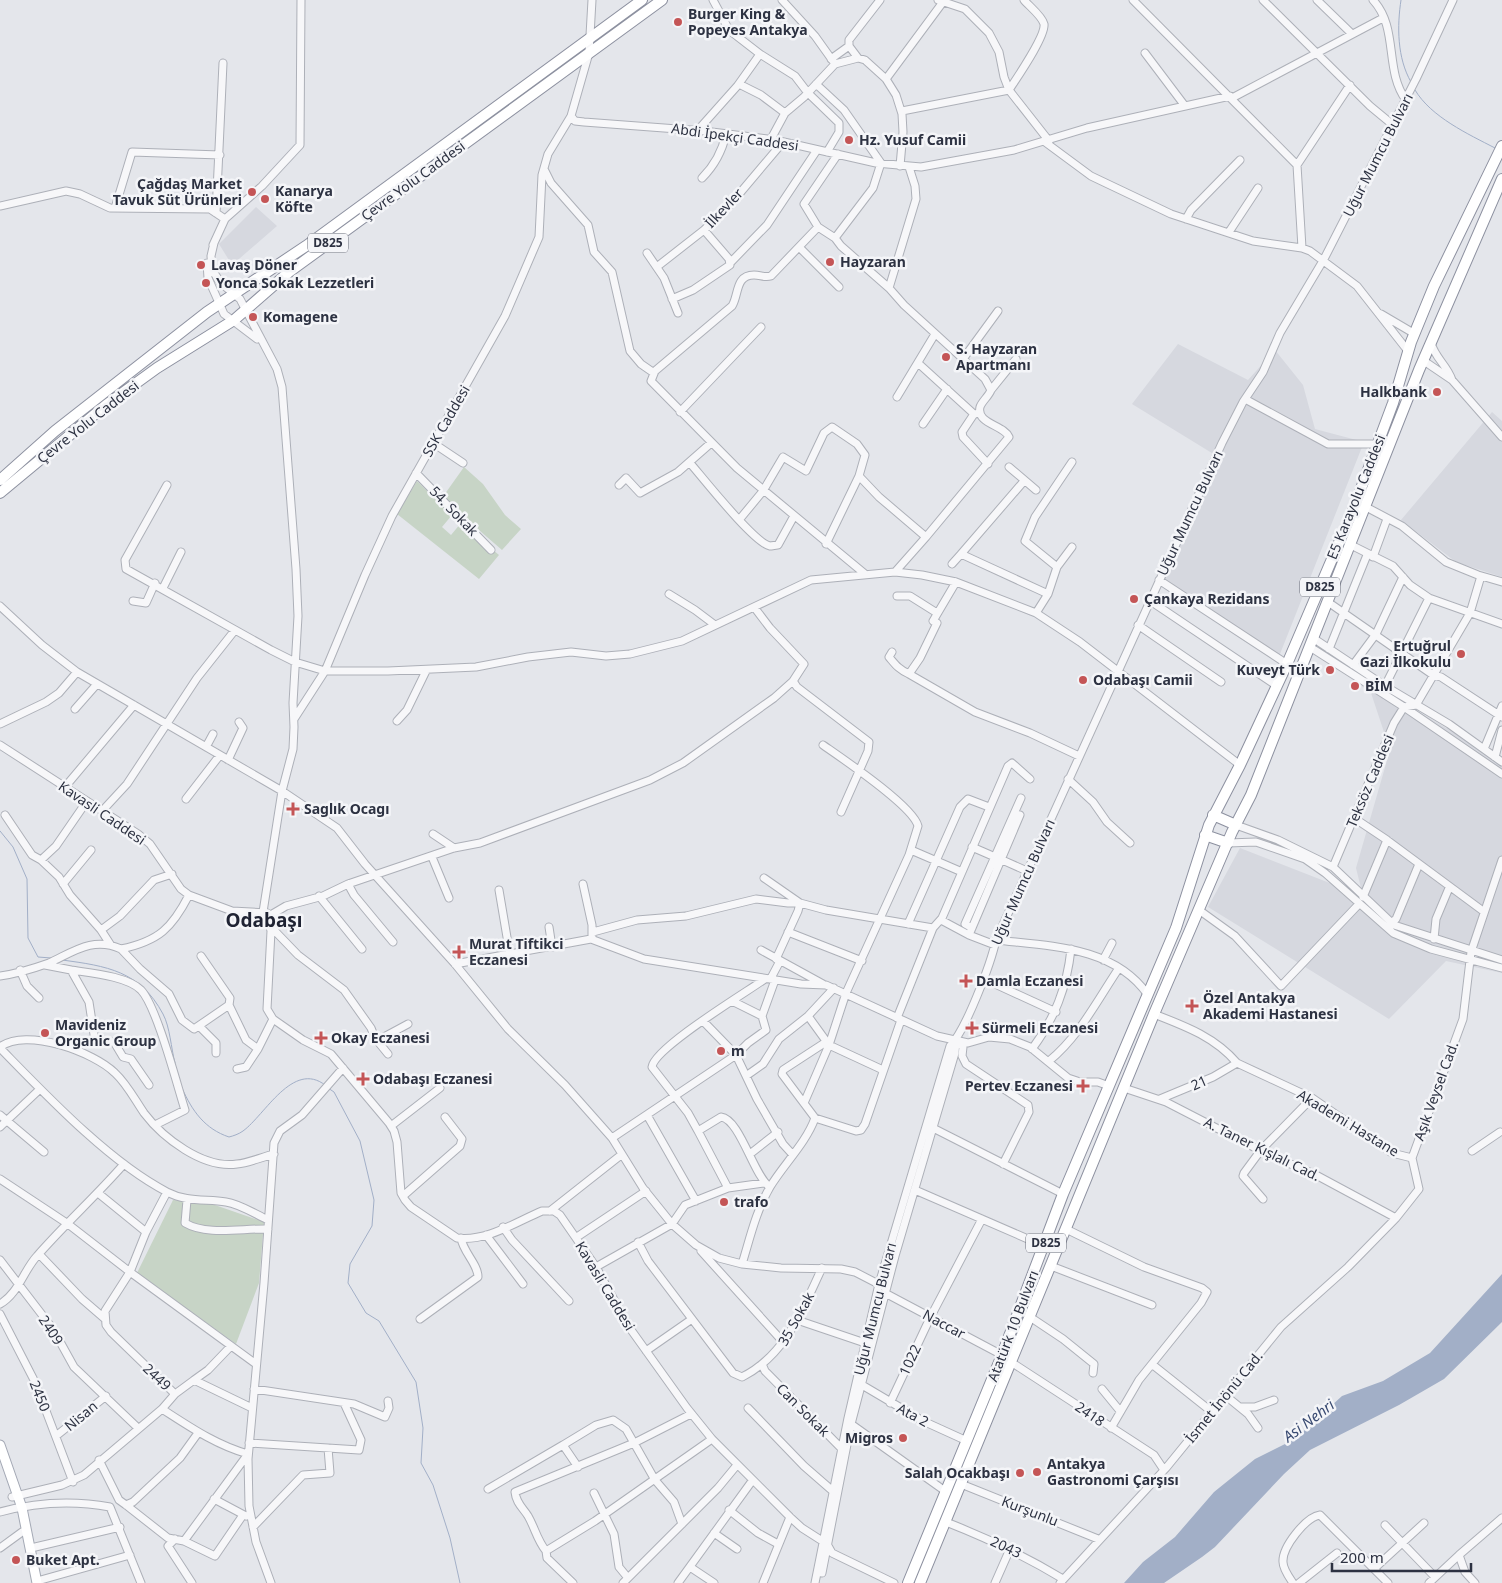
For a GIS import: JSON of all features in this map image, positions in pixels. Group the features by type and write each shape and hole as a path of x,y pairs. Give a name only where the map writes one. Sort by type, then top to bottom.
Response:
{"highway":[{"name":"Çevre Yolu Caddesi","path":"0,480 55,431 220,304 321,236 642,0"},
{"name":"Çevre Yolu Caddesi","path":"0,493 106,405 157,368 234,320 297,266 662,0"},
{"name":"E5 Karayolu Caddesi","path":"1184,902 1205,834 1213,815 1240,765 1277,686 1353,510 1378,444 1408,351 1434,286 1502,146"},
{"name":"E5 Karayolu Caddesi","path":"1199,910 1251,795 1431,343 1460,280 1502,179"},
{"path":"1415,334 1431,343"},
{"path":"1408,351 1424,361"},
{"path":"1213,815 1236,825"},
{"path":"1205,834 1228,843"},
{"name":"Atatürk 10 Bulvarı","path":"908,1583 1002,1355 1063,1194 1176,928 1184,902"},
{"name":"Atatürk 10 Bulvarı","path":"920,1583 1154,1014 1199,910"}],"main road":[{"path":"0,1445 31,1548 35,1582"},
{"path":"0,1460 15,1496"},
{"path":"19,1508 22,1532 35,1582"}],"street":[{"path":"266,349 253,334 224,314 208,278 207,264 225,219 262,186 300,145 301,0"},
{"path":"571,116 589,53 592,0"},
{"path":"712,0 729,30 760,54 795,76 808,93 839,123 839,132 827,152"},
{"path":"782,0 815,36 833,62"},
{"path":"858,58 849,46 849,40 880,0"},
{"path":"902,111 1009,90 1037,45 1044,28 1042,20 1024,0"},
{"path":"1133,0 1297,164"},
{"path":"1263,0 1393,125"},
{"path":"1317,0 1352,34"},
{"path":"1373,0 1380,8 1387,25 1394,78 1406,100"},
{"name":"Uğur Mumcu Bulvarı","path":"815,1583 869,1344 955,1053 956,1041 1027,871 1158,580 1245,399 1262,372 1280,332 1323,261 1410,92 1453,0"},
{"path":"886,79 940,1 972,14 989,34 999,52 1004,77 1009,90 1047,141 1091,176 1144,202 1186,219 1253,241 1302,248 1357,286 1408,351"},
{"name":"Abdi İpekçi Caddesi","path":"571,116 575,121 698,130 771,140 900,166 944,164 1047,141 1087,128 1231,97 1383,18"},
{"path":"771,140 784,113 808,93 833,62 849,46"},
{"path":"1145,53 1185,106"},
{"path":"698,130 738,84 760,54"},
{"path":"833,62 858,58 865,60 886,79 902,111 903,132 900,166"},
{"path":"216,213 223,63"},
{"path":"738,84 745,85 761,95 784,113"},
{"path":"816,84 844,110 881,163 873,188 835,238"},
{"path":"1302,248 1297,164 1350,85"},
{"name":"SSK Caddesi","path":"294,719 325,671 376,548 416,473 473,375 525,271 539,237 544,169 548,154 571,116"},
{"path":"702,178 712,168 723,149 726,134"},
{"name":"İlkevler","path":"658,266 704,230 729,206 783,142"},
{"path":"672,299 693,290 731,262 766,225 818,150"},
{"path":"115,208 132,152 220,155"},
{"path":"838,154 804,204 818,227 835,238 841,246 889,288 935,334 985,379 991,390"},
{"path":"1186,219 1191,210 1240,160"},
{"path":"889,288 916,199 915,186 909,167"},
{"path":"544,169 551,183 588,225 594,252 612,272 630,351 654,373"},
{"path":"1229,232 1258,188"},
{"path":"0,206 66,191 80,194 95,202 115,208 210,209 225,219"},
{"path":"818,227 771,276 754,275 742,280 738,285 736,299 732,306 709,323 654,373 652,381 680,412 764,491 826,544 865,574"},
{"path":"704,230 731,262"},
{"path":"214,243 211,256 212,270 221,283 234,294 246,310 277,369 282,387 286,428 298,616 293,749 282,791 266,914 271,927 298,955 344,990 371,1028 374,1037 388,1054"},
{"path":"799,247 839,287"},
{"path":"647,253 658,266 678,313"},
{"path":"1372,305 1384,317 1415,334"},
{"path":"963,359 998,311"},
{"path":"680,412 761,327"},
{"path":"897,397 935,334"},
{"path":"1431,343 1435,355 1448,369 1452,380"},
{"path":"988,464 963,437 962,432 977,413 991,390 1016,359"},
{"path":"1424,361 1452,380 1502,437"},
{"path":"895,572 1009,437 1006,431 985,420 946,389 918,363"},
{"path":"923,424 946,389"},
{"path":"1245,399 1328,444 1378,444"},
{"path":"739,520 764,491 783,457 806,471 824,433 832,428 864,451 860,476 826,544"},
{"path":"619,486 626,478 640,492 669,478 690,463 711,442"},
{"path":"433,443 463,463"},
{"path":"1057,567 1025,541 1035,517 1072,462"},
{"path":"690,463 739,520 765,544 771,546 778,545 794,516"},
{"path":"1009,467 1036,490"},
{"name":"54. Sokak","path":"416,473 491,550"},
{"path":"860,476 879,497 926,537"},
{"path":"952,564 1024,480"},
{"path":"167,486 125,560 126,569 155,583 235,630 295,662 325,671 426,671 476,667 528,657 570,652 606,656 630,654 682,641 811,580 895,572 938,577 956,582 1036,613 1080,642 1240,765"},
{"path":"1366,507 1402,526 1446,562 1502,582"},
{"path":"1328,649 1387,519"},
{"path":"1351,545 1393,566 1403,578 1429,598 1502,624"},
{"path":"1036,613 1048,594 1057,567 1072,547"},
{"path":"163,588 181,552"},
{"path":"961,554 1048,594"},
{"path":"1416,705 1470,612 1481,576"},
{"path":"1353,665 1376,634 1403,578"},
{"path":"1158,580 1287,664"},
{"path":"909,674 937,623 933,621 937,613 956,582"},
{"path":"133,601 146,603 155,583"},
{"path":"669,594 715,625"},
{"path":"897,596 910,596 937,613"},
{"path":"1385,686 1429,598"},
{"path":"1149,600 1277,686"},
{"path":"1328,602 1403,652 1433,675 1441,677 1501,717"},
{"path":"0,606 42,645 77,672 282,791 337,828 376,876 442,952 455,964 508,1029 565,1085 612,1138 621,1155 646,1191 672,1224 696,1245 784,1343"},
{"path":"266,914 454,848 480,843 650,780 675,767 774,698 793,681 804,664 770,628 754,607"},
{"path":"1138,625 1221,682"},
{"path":"103,810 127,784 197,678 235,630"},
{"path":"1312,643 1328,649 1449,724 1502,762"},
{"path":"1312,643 1502,774"},
{"path":"892,652 889,657 899,670 975,712 1030,733 1079,756"},
{"path":"397,721 407,710 426,671"},
{"path":"0,724 46,702 59,693 77,672"},
{"path":"793,681 797,687 868,742 868,751 841,812"},
{"path":"75,709 96,684"},
{"path":"65,787 134,705"},
{"path":"1404,707 1416,705"},
{"path":"1484,749 1501,717 1502,706"},
{"name":"Teksöz Caddesi","path":"1333,867 1394,723 1404,707"},
{"path":"228,760 243,728 239,722"},
{"path":"1495,757 1502,730"},
{"path":"206,747 213,734"},
{"name":"Kavasli Caddesi","path":"0,745 103,810 150,844 181,889 190,895 232,911 266,914"},
{"path":"804,1103 846,993 862,961 917,833 917,820 860,771 823,745"},
{"path":"186,799 220,755"},
{"path":"828,1043 784,1070 782,1074 815,1118 861,1130 866,1124 899,1019 933,928 941,920 1008,766 1012,763 1030,779"},
{"path":"1068,780 1093,802 1107,822 1130,843"},
{"path":"970,931 1021,798"},
{"path":"908,924 960,807 968,799 989,808"},
{"path":"41,860 56,846 87,801"},
{"path":"5,815 32,855 41,860 63,884 77,905 102,930 110,944"},
{"path":"998,858 1020,815"},
{"path":"1354,818 1483,911"},
{"path":"1236,825 1278,840 1333,867 1392,922 1502,968"},
{"path":"433,834 454,848"},
{"path":"1363,897 1387,840"},
{"path":"1228,843 1256,842 1305,859 1325,873 1393,933 1471,956 1502,960"},
{"path":"972,847 1027,871"},
{"path":"63,884 91,850"},
{"path":"911,850 962,872"},
{"path":"432,857 449,898"},
{"name":"Aşık Veysel Cad.","path":"1396,1218 1419,1189 1412,1158 1463,1019 1471,956 1483,911 1502,860"},
{"path":"1392,922 1396,919 1419,864"},
{"path":"102,930 120,916 154,880 172,874"},
{"path":"764,878 800,902"},
{"path":"348,884 354,895 393,942"},
{"path":"583,884 592,936"},
{"path":"1434,939 1436,919 1449,888"},
{"path":"499,890 510,955"},
{"path":"121,949 137,946 160,935 175,919 190,895"},
{"path":"319,896 362,949"},
{"path":"455,964 552,947 592,936 637,920 686,916 748,899 800,902 933,928"},
{"path":"612,1138 736,1055 748,1043 766,1030 762,1016 770,979 800,902"},
{"path":"1199,910 1235,936 1282,986 1359,904"},
{"path":"941,920 996,942 1071,950 1103,960 1138,981 1148,995"},
{"path":"271,927 267,1009 273,1019 302,1040 317,1048 324,1048 391,1126 397,1142 403,1196 411,1207 461,1238 472,1239 542,1211 550,1210 621,1155"},
{"path":"549,928 552,947"},
{"path":"788,932 862,961"},
{"path":"592,936 644,959 770,979 826,985"},
{"path":"1103,960 1112,943"},
{"path":"0,976 47,963 87,946 110,944 121,949 140,969 169,994 182,1020 194,1029 229,1005"},
{"path":"761,950 826,985 937,1036 968,1043 980,1038 999,1037 1032,1049 1068,1078 1080,1082 1098,1082 1109,1086"},
{"path":"1032,1049 1047,1029 1056,1012 1066,982 1071,950"},
{"path":"201,956 228,995 229,1005 246,1040 258,1049"},
{"path":"47,963 125,981 140,990 147,1000 172,1065 184,1110 155,1126"},
{"path":"1049,1061 1060,1052 1074,1034 1119,968"},
{"path":"20,970 27,986 39,998"},
{"path":"71,970 84,990 89,1002 95,1041 114,1042 123,1057 131,1059 149,1085"},
{"path":"982,978 1056,1012"},
{"path":"728,1188 688,1113 652,1067 652,1062 690,1028 770,979"},
{"path":"746,1076 763,1064 779,1039 808,1016 834,988"},
{"path":"732,1001 762,1016"},
{"name":"Akademi Hastane","path":"1154,1014 1193,1028 1222,1048 1237,1063 1312,1098 1392,1153 1412,1158"},
{"path":"808,1016 828,1043 883,1070"},
{"path":"237,1069 246,1068 273,1019"},
{"path":"703,1021 736,1055 746,1076 793,1155"},
{"path":"374,1037 382,1038 408,1024"},
{"path":"199,1026 216,1043 216,1053"},
{"path":"268,1220 228,1202 187,1200 167,1192 124,1164 40,1089 0,1047 14,1040 42,1040 96,1060 116,1073 155,1126 191,1153 219,1164 237,1164 274,1154"},
{"path":"956,1041 963,1047 962,1056 966,1064 1028,1105 1029,1112 1003,1164"},
{"name":"Uğur Mumcu Bulvarı","path":"844,1451 862,1385 879,1284 950,1046 956,1041"},
{"name":"21","path":"1159,1099 1214,1077 1237,1063"},
{"path":"270,1583 256,1542 251,1518 248,1454 276,1136 302,1115 342,1068"},
{"path":"391,1126 440,1088"},
{"name":"A. Taner Kışlalı Cad.","path":"1124,1088 1159,1099 1316,1175 1396,1218"},
{"path":"0,1126 40,1089"},
{"path":"1262,1199 1242,1176 1261,1150 1312,1098"},
{"path":"0,1115 44,1152"},
{"path":"647,1116 696,1201"},
{"path":"403,1196 460,1146 462,1139 445,1117"},
{"path":"698,1131 724,1117 750,1154 767,1185"},
{"path":"742,1264 767,1185 793,1155 815,1118"},
{"path":"933,1128 1063,1194"},
{"path":"750,1154 778,1132"},
{"path":"1472,1151 1501,1132"},
{"path":"0,1304 6,1301 39,1254 124,1164"},
{"path":"0,1179 68,1224 256,1364"},
{"path":"596,1267 672,1224 681,1209 696,1201 728,1188 767,1185"},
{"path":"915,1190 1044,1246"},
{"path":"576,1237 646,1191"},
{"path":"104,1318 109,1304 130,1272 146,1232 167,1192"},
{"path":"98,1193 146,1232"},
{"path":"187,1200 185,1223 188,1225 212,1229 268,1229"},
{"name":"Kavasli Caddesi","path":"550,1210 560,1215 576,1237 596,1267 629,1327 691,1414 712,1439 790,1517 825,1542 835,1556 894,1583"},
{"name":"İsmet İnönü Cad.","path":"1061,1581 1164,1470 1281,1327 1348,1267 1396,1218"},
{"name":"1022","path":"890,1403 930,1318 982,1219"},
{"path":"504,1227 512,1240 569,1301"},
{"path":"1066,1229 1115,1254 1202,1288 1206,1292 1205,1298 1139,1380 1111,1428"},
{"path":"486,1235 523,1284"},
{"path":"420,1319 478,1276 477,1270 464,1250 461,1238"},
{"path":"638,1242 648,1261 692,1319 646,1351"},
{"name":"Naccar","path":"696,1245 719,1258 742,1264 781,1268 822,1268 855,1272 879,1284 886,1291 930,1318 1002,1355"},
{"name":"2449","path":"15,1496 73,1482 84,1475 99,1460 162,1409 175,1394 111,1332 104,1318 82,1299 39,1254"},
{"name":"2409","path":"0,1260 53,1329 74,1367 138,1428"},
{"path":"1051,1266 1152,1306"},
{"name":"35 Sokak","path":"692,1319 737,1376 742,1377 762,1364 784,1343 822,1268"},
{"name":"2450","path":"0,1314 35,1382 73,1482"},
{"path":"1030,1317 1062,1338 1094,1364 1093,1373"},
{"path":"797,1320 869,1344"},
{"path":"175,1394 208,1370 231,1346"},
{"name":"2418","path":"1011,1362 1154,1455 1164,1470"},
{"name":"Can Sokak","path":"762,1364 765,1371 844,1451"},
{"path":"1153,1364 1212,1412"},
{"path":"194,1380 252,1408"},
{"name":"Ata 2","path":"862,1385 890,1403 966,1441"},
{"path":"254,1389 354,1404 386,1417 389,1408 388,1401"},
{"path":"1102,1389 1120,1411"},
{"name":"Nisan","path":"56,1436 106,1396"},
{"path":"1226,1396 1248,1414 1258,1428"},
{"path":"1240,1407 1255,1407 1274,1400"},
{"path":"249,1443 359,1450 361,1440 344,1403"},
{"path":"748,1408 804,1466 835,1493"},
{"path":"162,1409 198,1433 230,1449 248,1454"},
{"path":"573,1583 547,1558 546,1551 537,1539 528,1517 516,1500 515,1492 634,1443 691,1414"},
{"path":"488,1490 596,1425 613,1420 626,1430 655,1480 674,1502 682,1524"},
{"path":"851,1424 945,1491"},
{"path":"126,1505 133,1502 180,1458 198,1433"},
{"path":"546,1551 655,1480 712,1439"},
{"path":"563,1445 578,1467"},
{"path":"253,1527 303,1475 330,1473 328,1448"},
{"path":"184,1541 248,1454"},
{"path":"99,1460 119,1500 168,1538 184,1541 215,1556 243,1514"},
{"path":"594,1493 614,1534 619,1567 626,1581 737,1466"},
{"path":"678,1583 752,1480"},
{"name":"Kurşunlu","path":"961,1484 1098,1539"},
{"path":"214,1499 251,1518"},
{"path":"0,1512 53,1502 85,1502 110,1507 119,1500"},
{"path":"110,1507 120,1527 141,1583"},
{"path":"729,1510 758,1533 778,1544"},
{"path":"1293,1583 1283,1565 1284,1551 1302,1528 1318,1515 1322,1515 1388,1583"},
{"path":"763,1583 790,1517"},
{"path":"1429,1583 1502,1518"},
{"name":"2043","path":"946,1522 1010,1549 1061,1581"},
{"path":"1375,1568 1424,1523"},
{"path":"1385,1525 1436,1576"},
{"path":"31,1548 120,1527"},
{"path":"0,1548 22,1532"},
{"path":"714,1534 737,1550"},
{"path":"175,1539 168,1546 192,1583"},
{"name":"Uğur Mumcu Bulvarı","path":"820,1583 825,1542"},
{"path":"995,1583 1010,1549"},
{"path":"1299,1583 1337,1553"},
{"path":"35,1582 130,1555"},
{"path":"1459,1555 1465,1572 1475,1583"},
{"path":"690,1567 714,1583"}],"shaded area":[{"path":"256,207 277,226 232,265 219,244"},
{"path":"1178,344 1248,380 1275,350 1303,385 1315,429 1364,442 1278,659 1163,580 1220,458 1132,404"},
{"path":"1492,412 1502,421 1502,577 1456,562 1401,520"},
{"path":"1363,679 1502,761 1502,973 1446,961 1389,1019 1208,907 1240,848 1363,896 1356,868 1390,750 1370,690 1362,687"}],"green space":[{"path":"464,467 483,484 505,515 521,529 502,550 442,498"},
{"path":"417,481 452,515 442,527 451,535 461,523 499,555 479,579 397,514"},
{"path":"173,1200 212,1204 264,1222 259,1283 236,1344 137,1273"}],"water":[{"path":"1502,1274 1502,1322 1444,1379 1399,1405 1310,1450 1284,1474 1215,1547 1164,1583 1124,1583 1143,1562 1175,1537 1214,1492 1255,1459 1295,1439 1342,1396 1383,1381 1430,1353"}],"waterway":[{"path":"1401,0 1399,42 1403,63 1411,82"},
{"path":"1415,90 1422,100 1440,117 1495,148"},
{"path":"0,831 13,847 27,879 28,938 38,957 51,958"},
{"path":"62,960 108,968 121,973 144,988 163,1014 169,1031 175,1063"},
{"path":"182,1088 200,1118 220,1134 229,1137 243,1131 291,1084 302,1079 313,1079 325,1085"},
{"path":"328,1088 334,1092 360,1141 374,1200 372,1226 350,1264 348,1283 366,1313 379,1321 416,1382 423,1428 421,1463 433,1485 450,1538 460,1583"}],"place":[{"name":"Burger King & Popeyes Antakya","path":"678,22"},
{"name":"Hz. Yusuf Camii","path":"849,140"},
{"name":"Çağdaş Market Tavuk Süt Ürünleri","path":"252,192"},
{"name":"Kanarya Köfte","path":"265,199"},
{"name":"Hayzaran","path":"830,262"},
{"name":"Lavaş Döner","path":"201,265"},
{"name":"Yonca Sokak Lezzetleri","path":"206,283"},
{"name":"Komagene","path":"253,317"},
{"name":"S. Hayzaran Apartmanı","path":"946,357"},
{"name":"Halkbank","path":"1437,392"},
{"name":"Çankaya Rezidans","path":"1134,599"},
{"name":"Ertuğrul Gazi İlkokulu","path":"1461,654"},
{"name":"Kuveyt Türk","path":"1330,670"},
{"name":"Odabaşı Camii","path":"1083,680"},
{"name":"BİM","path":"1355,686"},
{"name":"Saglık Ocagı","path":"293,809"},
{"name":"Murat Tiftikci Eczanesi","path":"459,952"},
{"name":"Damla Eczanesi","path":"966,981"},
{"name":"Özel Antakya Akademi Hastanesi","path":"1192,1006"},
{"name":"Sürmeli Eczanesi","path":"972,1028"},
{"name":"Mavideniz Organic Group","path":"45,1033"},
{"name":"Okay Eczanesi","path":"321,1038"},
{"name":"m","path":"721,1051"},
{"name":"Odabaşı Eczanesi","path":"363,1079"},
{"name":"Pertev Eczanesi","path":"1083,1086"},
{"name":"trafo","path":"724,1202"},
{"name":"Migros","path":"903,1438"},
{"name":"Antakya Gastronomi Çarşısı","path":"1037,1472"},
{"name":"Salah Ocakbaşı","path":"1020,1473"},
{"name":"Buket Apt.","path":"16,1560"}],"district":[{"name":"Odabaşı","path":"264,920"}],"water label":[{"name":"Asi Nehri","path":"1309,1421"}]}
